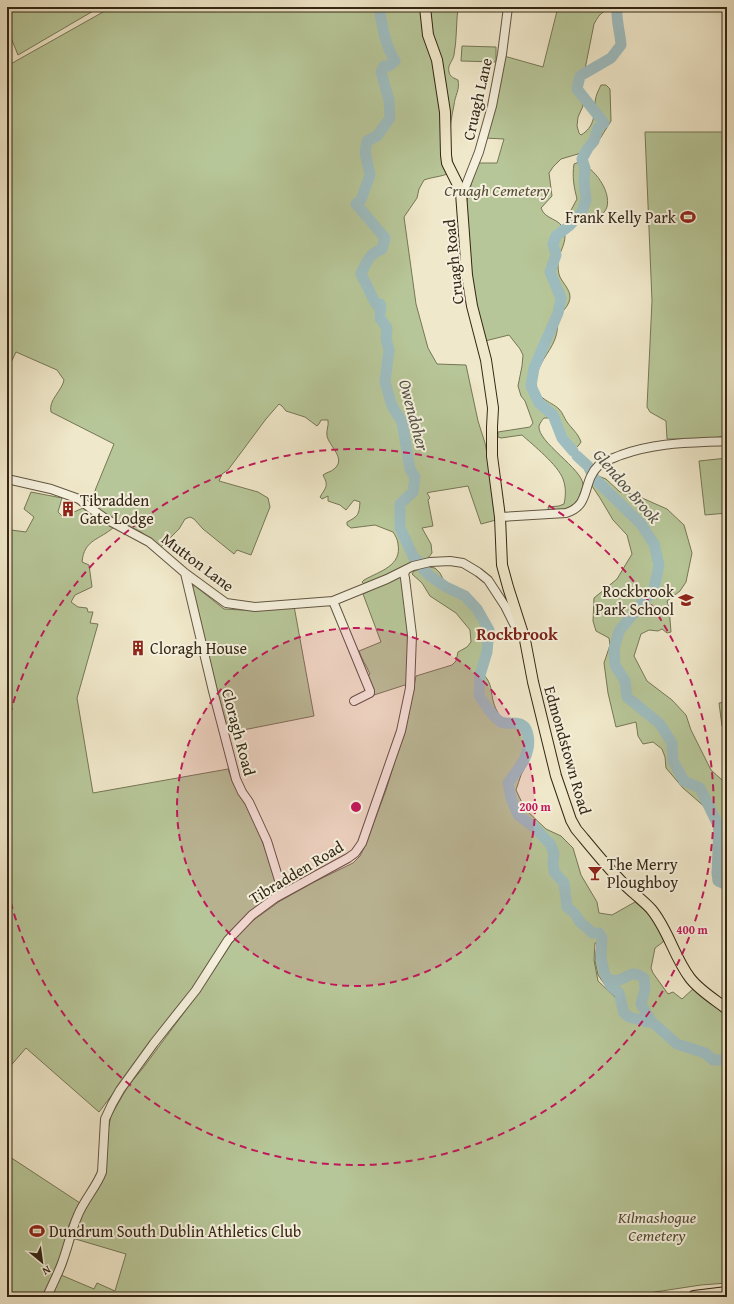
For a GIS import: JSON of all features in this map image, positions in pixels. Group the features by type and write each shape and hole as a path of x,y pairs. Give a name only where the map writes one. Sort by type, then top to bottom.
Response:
{"highway":[{"path":"694,1297 727,1293"}],"main road":[{"name":"Cruagh Road","path":"425,7 428,35 437,60 445,112 447,163 461,194 468,281 472,306 486,360 491,390 493,408 492,456 500,517"},
{"name":"Edmondstown Road","path":"500,517 502,565 521,626 556,776 571,820 576,829 621,882 655,914 673,950 690,978 702,990 727,1009"}],"street":[{"name":"Cruagh Lane","path":"461,194 479,152 492,106 502,54 508,7"},
{"path":"500,517 566,513 575,510 582,502 589,479 594,471 604,462 630,452 671,443 727,441"},
{"name":"Mutton Lane","path":"7,479 51,489 79,499 106,519 149,542 185,573 226,604 255,607 333,601 410,568"},
{"path":"410,568 430,562 450,561 463,563 488,580 505,606 514,624 521,626"},
{"name":"Tibradden Road","path":"47,1297 62,1263 72,1228 78,1214 102,1172 105,1119 120,1090 154,1043 196,990 228,940 256,912 283,893 348,858 355,853 362,843 401,731 410,688 412,635 404,574 410,568"},
{"name":"Cloragh Road","path":"185,573 236,779 249,802 267,841 283,893"},
{"path":"333,601 370,691 368,695 354,701"}],"green space":[{"path":"7,7 100,7 18,55 7,28"},
{"path":"112,7 458,7 455,49 449,65 450,75 458,80 458,90 451,122 450,138 452,162 455,170 444,175 424,180 419,189 417,198 404,217 416,304 428,348 437,364 466,365 478,421 485,443 496,520 481,524 468,486 427,493 430,498 428,500 433,526 422,528 431,544 432,553 428,558 412,562 365,585 362,582 364,580 388,567 397,558 398,542 393,532 375,525 351,528 347,525 347,522 358,514 360,502 354,500 346,510 340,505 328,501 328,496 322,499 320,497 326,486 323,475 332,471 338,465 339,461 336,452 328,440 328,420 321,420 317,426 305,417 286,411 279,404 228,470 222,474 219,481 258,492 268,498 270,507 251,555 237,550 234,554 190,517 185,519 179,529 161,547 141,532 108,516 91,503 114,444 51,412 51,403 61,388 64,380 57,370 16,352 7,371 7,66"},
{"name":"Cruagh Cemetery","path":"558,7 615,7 603,12 594,24 580,94 583,106 578,117 577,126 581,135 589,129 594,117 596,96 601,85 606,85 610,89 611,121 596,145 588,151 561,159 553,167 549,173 552,196 541,208 546,215 559,223 564,230 565,239 558,262 558,270 560,277 568,289 570,298 559,318 557,334 553,344 540,365 536,377 537,389 544,399 560,411 581,442 575,449 571,447 550,418 544,418 539,426 540,432 545,440 576,471 583,485 577,502 571,508 549,512 548,507 564,504 565,488 563,479 556,468 522,435 501,438 498,437 498,432 530,427 533,423 518,386 523,355 520,349 509,335 485,341 473,291 466,204 477,163 497,163 504,139 485,138 504,56 543,67"},
{"path":"462,46 496,47 496,62 461,61"},
{"name":"Frank Kelly Park","path":"645,132 727,132 727,436 705,439 667,439 666,421 650,412 647,407 652,301"},
{"path":"579,162 596,174 604,187 608,200 607,207 604,212 588,224 578,220 570,212 577,199 573,169 574,164"},
{"path":"727,458 727,513 705,515 699,461"},
{"path":"598,476 606,479 620,492 633,494 667,509 684,525 692,553 686,582 680,591 667,601 669,607 671,632 667,633 662,629 658,631 649,630 641,634 634,656 647,681 672,700 686,715 691,730 711,770 722,780 727,782 727,891 713,876 715,837 713,819 706,808 683,788 666,768 665,757 662,749 653,742 643,744 638,736 636,722 616,727 608,693 604,663 610,645 609,638 596,631 593,621 594,598 617,579 632,554 627,535 613,520 592,486"},
{"path":"31,492 62,498 58,512 63,517 83,508 114,527 89,544 83,554 82,562 89,565 92,587 75,595 71,602 78,607 87,608 88,612 93,612 90,623 98,624 77,698 93,793 228,769 233,783 247,806 260,836 276,876 278,888 262,903 193,988 99,1112 26,1048 7,1070 7,533 9,534 11,530 26,532 34,517 24,509"},
{"name":"Kilmashogue Cemetery","path":"429,567 435,568 455,594 477,606 483,613 491,631 493,640 491,650 485,661 483,674 490,684 495,706 503,721 516,720 522,722 526,724 529,731 532,749 529,761 521,775 516,790 525,809 546,829 561,836 573,848 581,875 597,902 599,913 612,915 635,902 651,916 664,939 663,942 655,948 651,968 668,994 673,992 682,999 693,989 727,1015 727,1283 701,1285 622,1297 52,1297 61,1275 94,1289 97,1283 115,1291 126,1254 72,1238 89,1198 101,1180 111,1116 128,1086 200,991 231,944 246,926 280,901 353,863 360,856 386,790 407,722 416,676 452,665 456,661 458,652 467,647 471,642 470,630 456,613 430,596 422,583 412,574 414,571","holes":["595,943 597,943 595,961 598,975 616,997 623,1016 615,997 598,981 594,960"]},
{"path":"401,576 408,626 408,684 374,695 366,677 370,674 359,651 381,642 363,594"},
{"path":"191,586 195,586 224,609 242,610 294,606 314,716 228,733"},
{"path":"727,702 727,725 722,726 719,703"},
{"name":"Dundrum South Dublin Athletics Club","path":"7,1155 80,1203 69,1225 64,1248 43,1297 7,1297"}],"waterway":[{"name":"Owendoher","path":"379,7 386,42 395,61 389,66 384,66 381,72 389,100 390,118 377,136 367,141 365,152 370,175 361,200 356,204 385,238 382,249 371,256 361,274 376,304 380,304 380,318 387,328 386,339 389,350 385,382 392,406 402,422 410,469 415,477 413,492 400,504 400,528 414,558 422,564 423,569 446,587 465,596 477,609 489,630 487,652 480,675 479,695 498,720 503,723 520,724 525,728 528,735 529,742 524,760 508,783 511,798 518,815 535,828 551,845 554,854 554,872 564,883 567,907 592,933 599,933 602,938 601,957 604,972 611,986 619,993 624,1013 629,1017 648,1022 651,1021"},
{"name":"Glendoo Brook","path":"573,451 562,438 553,415 539,403 531,386 534,368 558,313 561,298 550,272 556,255 553,244 556,236 569,226 582,212 586,200 584,181 585,168 582,159 594,141 598,128 604,123 577,89 580,76 611,58 621,45 617,7"},
{"name":"Glendoo Brook","path":"577,456 588,466 594,478 641,524 654,544 659,565 654,589 619,631 614,649 615,665 625,681 627,697 660,724 672,743 673,761 684,781 700,788 719,827 718,881 727,885"},
{"name":"Owendoher","path":"609,980 618,980 631,974 637,974 644,978 645,989 641,1004 651,1021 677,1044 705,1053 713,1060 727,1061"}],"place":[{"name":"Frank Kelly Park","path":"688,217"},
{"name":"Tibradden Gate Lodge","path":"68,509"},
{"name":"Rockbrook Park School","path":"686,600"},
{"name":"Cloragh House","path":"138,648"},
{"name":"The Merry Ploughboy","path":"595,873"},
{"name":"Dundrum South Dublin Athletics Club","path":"37,1231"}],"district":[{"name":"Rockbrook","path":"517,634"}]}
